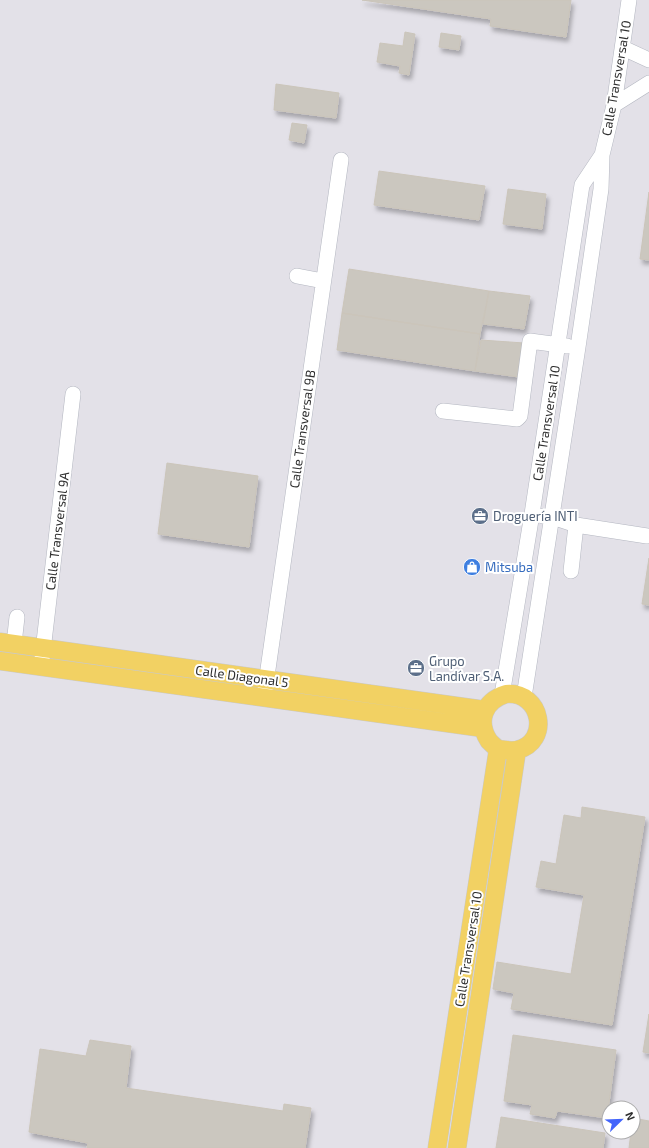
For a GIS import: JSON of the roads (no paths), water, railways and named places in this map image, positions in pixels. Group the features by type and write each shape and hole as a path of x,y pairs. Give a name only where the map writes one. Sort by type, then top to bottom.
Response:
{"main road":[{"name":"Calle Diagonal 5","path":"7,643 485,710"},
{"name":"Calle Diagonal 5","path":"0,661 483,728"},
{"path":"512,694 524,697 531,703 537,712 539,721 533,740 526,746 517,750 498,750 489,741 483,728 485,710 490,701 502,695 512,694"},
{"name":"Calle Transversal 10","path":"437,1148 498,750"},
{"name":"Calle Transversal 10","path":"457,1148 517,750"},
{"path":"459,1004 478,1008"}],"street":[{"name":"Calle Transversal 10","path":"524,697 601,189 602,156 614,105 630,0"},
{"path":"623,48 649,60"},
{"path":"614,105 649,82"},
{"name":"Calle Transversal 10","path":"502,695 532,514 582,185 602,156"},
{"name":"Calle Transversal 9B","path":"264,697 341,160"},
{"path":"297,276 323,281"},
{"path":"443,411 517,419 520,416 530,341 578,347"},
{"name":"Calle Transversal 9A","path":"41,667 73,394"},
{"path":"532,514 552,517 576,525 647,536"},
{"path":"571,571 576,525"},
{"path":"7,643 17,617"}],"place":[{"name":"Droguería INTI","path":"480,516"},
{"name":"Mitsuba","path":"472,567"},
{"name":"Grupo Landívar S.A.","path":"416,668"}]}
